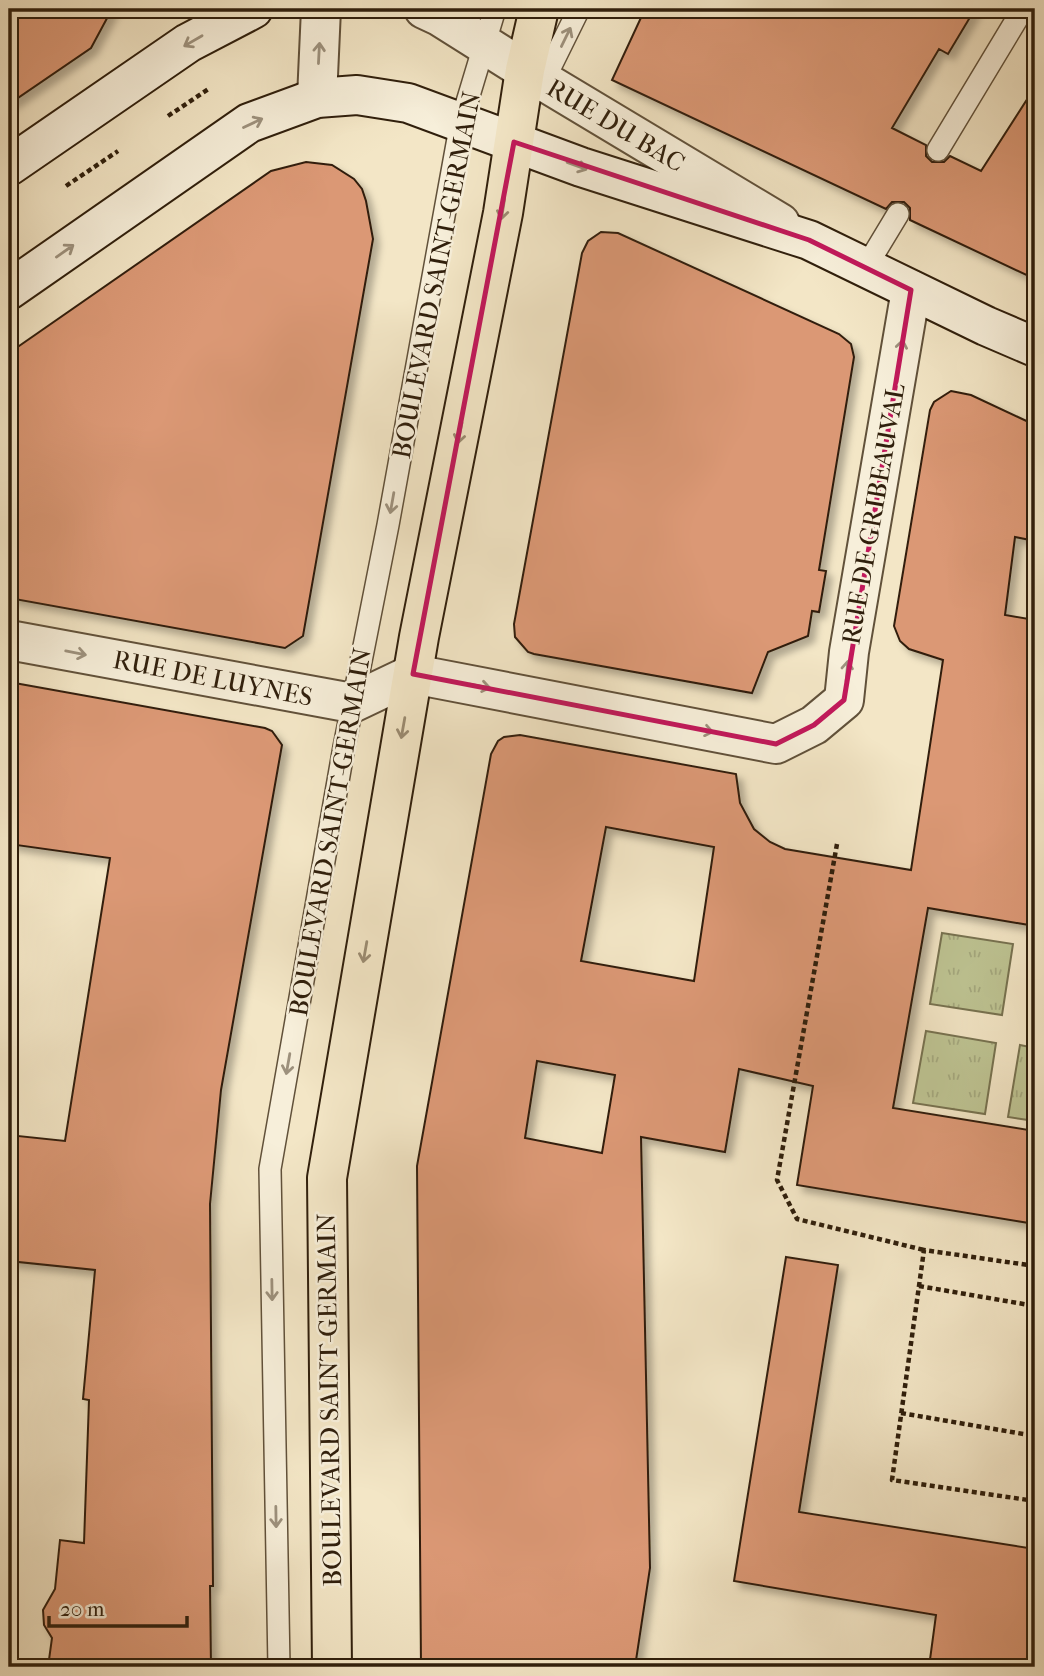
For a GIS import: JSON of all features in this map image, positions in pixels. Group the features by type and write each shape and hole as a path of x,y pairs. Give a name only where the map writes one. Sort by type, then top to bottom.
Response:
{"main road":[{"name":"BOULEVARD SAINT-GERMAIN","path":"332,1667 327,1178 413,674 503,213 513,142 535,76 538,9"}],"street":[{"path":"9,166 188,43 253,9"},
{"path":"317,98 321,9"},
{"name":"RUE DU BAC","path":"424,9 490,27 535,76 809,240 1033,347"},
{"name":"RUE DU BAC","path":"9,290 249,123 317,98 357,95 408,103 581,167 809,240"},
{"name":"RUE DE GRIBEAUVAL","path":"413,674 776,744 814,725 844,700 849,652 911,290"},
{"name":"RUE DE LUYNES","path":"9,640 352,703"},
{"path":"352,703 413,674"}],"lane":[{"name":"BOULEVARD SAINT-GERMAIN","path":"535,76 579,9"},
{"path":"937,150 1023,9"},
{"name":"BOULEVARD SAINT-GERMAIN","path":"279,1667 270,1169 352,703 388,525 461,122 490,27"},
{"path":"866,267 898,214"}],"path":[{"path":"168,116 210,88"},
{"path":"66,186 118,151"},
{"path":"837,844 777,1181 797,1219 924,1250 1035,1266"},
{"path":"924,1250 892,1480 1035,1501"},
{"path":"919,1286 1035,1306"},
{"path":"901,1413 1035,1436"}],"highlighted area":[{"path":"514,142 809,240 911,290 844,700 814,725 776,744 413,674"}],"green space":[{"path":"942,933 1013,944 1002,1015 930,1004"},
{"path":"926,1031 996,1043 985,1114 913,1103"},
{"path":"1020,1045 1035,1048 1035,1121 1008,1117"}],"building":[{"path":"9,9 112,9 91,48 9,104"},
{"path":"645,9 975,9 948,54 939,49 892,128 926,145 926,156 932,162 944,162 950,156 981,171 1035,87 1035,279 910,220 910,208 904,202 892,202 886,209 612,80"},
{"path":"306,162 332,165 354,179 362,189 366,201 373,239 303,636 285,648 9,598 9,353 271,171"},
{"path":"601,232 618,233 839,334 851,344 854,357 819,570 826,571 819,612 812,611 808,636 768,652 752,693 534,654 528,652 515,637 514,624 582,253 588,241"},
{"path":"951,391 971,395 1035,425 1035,541 1015,537 1005,615 1035,620 1035,926 928,908 893,1108 1035,1131 1035,1224 797,1185 813,1086 739,1069 725,1152 641,1137 650,1568 635,1667 421,1667 417,1166 491,754 498,741 504,737 520,735 736,774 740,803 754,829 770,842 785,849 911,870 943,660 909,649 900,641 894,626 930,410 934,402","holes":["606,827 714,847 694,981 581,961","537,1061 615,1075 602,1153 525,1138"]},
{"path":"9,682 265,728 272,731 282,745 221,1090 210,1204 213,1586 210,1586 211,1667 48,1667 52,1638 44,1625 43,1610 55,1589 60,1540 84,1543 89,1400 83,1399 95,1270 9,1261 9,1135 65,1141 110,858 9,844"},
{"path":"786,1257 838,1265 799,1512 1035,1549 1035,1667 929,1667 936,1615 734,1581"}]}
